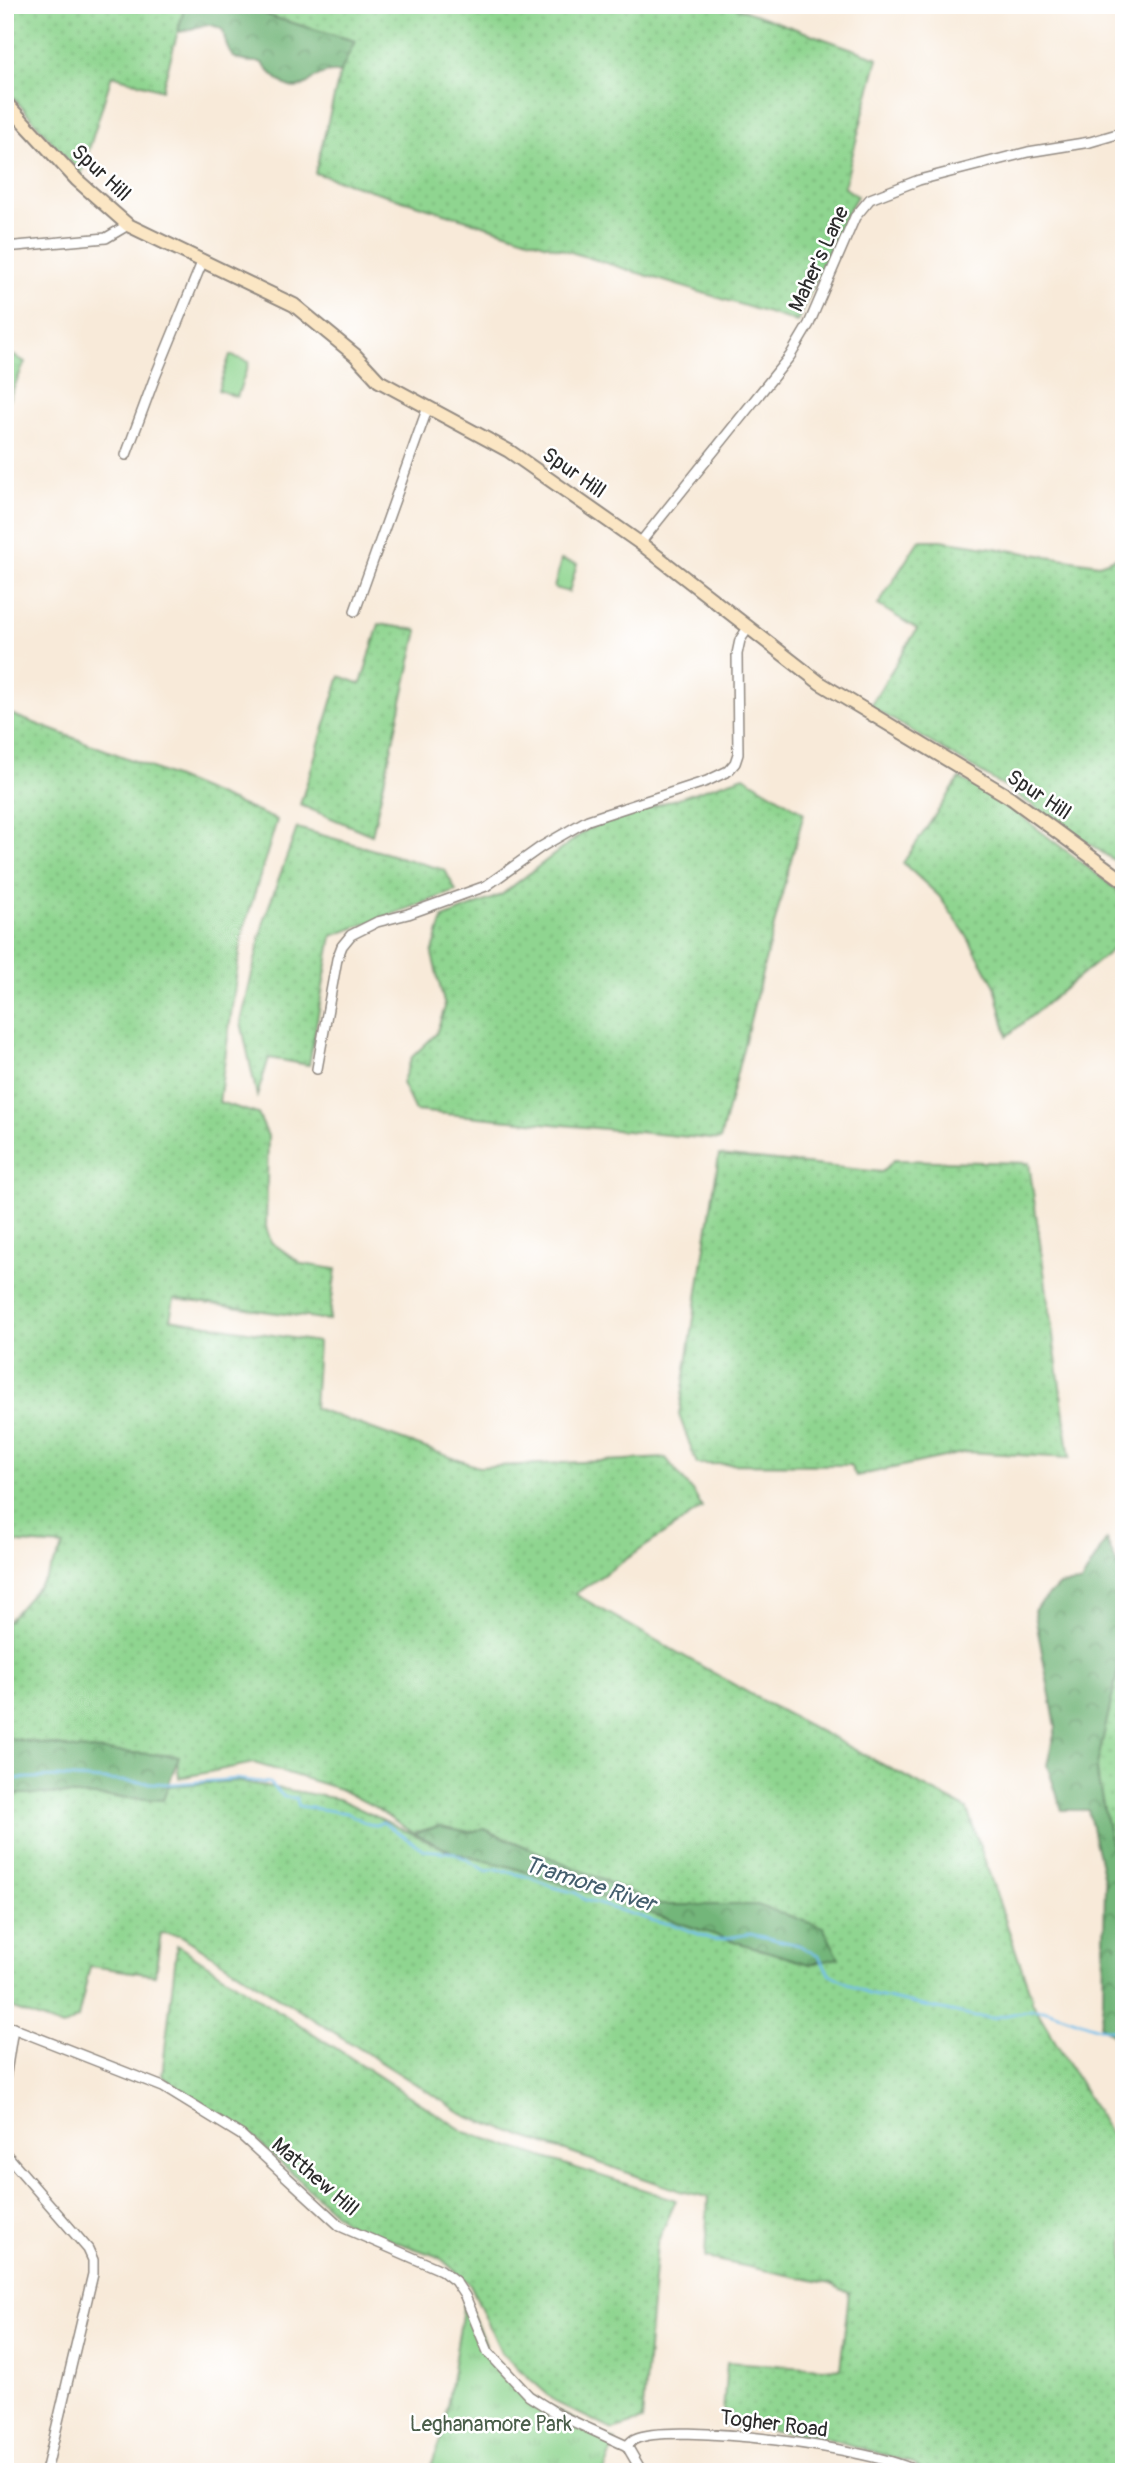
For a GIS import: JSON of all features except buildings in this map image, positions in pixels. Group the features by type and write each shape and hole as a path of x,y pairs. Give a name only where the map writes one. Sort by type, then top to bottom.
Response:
{"street":[{"name":"Spur Hill","path":"5,102 77,180 128,225 294,305 355,355 379,381 509,451 640,543 820,682 1011,798 1124,881"},
{"name":"Maher's Lane","path":"640,543 790,356 809,324 855,217 870,199 919,180 1028,152 1090,142 1124,132"},
{"path":"5,247 106,238 128,225"},
{"path":"126,455 203,260"},
{"path":"355,611 428,407"},
{"path":"317,1069 337,959 342,946 351,935 377,922 408,914 486,886 541,847 588,820 707,781 728,771 738,754 737,654 740,640 748,628"},
{"path":"5,2079 9,2027"},
{"name":"Matthew Hill","path":"9,2027 163,2087 241,2135 341,2226 441,2270 455,2281 465,2297 488,2352 529,2396 559,2416 627,2446"},
{"path":"5,2153 88,2249 93,2260 93,2274 46,2472"},
{"name":"Togher Road","path":"627,2446 645,2436 708,2433 850,2451 893,2461 916,2472"},
{"path":"627,2446 642,2472"}],"green space":[{"path":"16,5 185,5 162,90 112,75 81,175 5,88 5,42"},
{"path":"185,5 244,5 275,18 355,41 340,73 328,72 319,75 297,88 276,78 261,62 233,57 227,47 223,30 205,25 178,32"},
{"path":"244,5 729,5 878,58 844,187 857,196 841,224 797,322 315,173 340,73 354,41 275,18"},
{"path":"5,351 25,362 5,408"},
{"path":"230,355 249,362 237,397 218,390"},
{"path":"919,540 941,540 1099,564 1124,555 1124,867 1005,787 870,706 917,629 878,605"},
{"path":"561,560 577,564 569,592 554,588"},
{"path":"379,624 418,630 372,835 300,805 340,676 361,684"},
{"path":"5,712 140,763 277,820 242,935 219,1102 258,1114 268,1136 266,1227 271,1242 302,1264 336,1269 329,1320 174,1299 170,1319 318,1342 314,1408 478,1467 666,1458 702,1508 575,1594 770,1705 967,1809 1032,2002 1117,2146 1124,2149 1124,2472 925,2472 912,2463 816,2435 722,2426 727,2362 840,2369 849,2293 831,2284 705,2258 708,2197 680,2191 468,2117 180,1935 161,1933 155,1975 90,1966 78,2018 63,2027 5,2006 5,1794 163,1800 168,1786 237,1781 339,1799 451,1852 511,1867 809,1964 757,1905 660,1905 485,1829 470,1832 439,1826 414,1833 340,1789 254,1763 179,1778 177,1760 76,1749 5,1737 5,1624 45,1579 64,1546 5,1542"},
{"path":"744,776 804,813 720,1140 415,1111 402,1083 412,1057 436,1034 445,1007 432,954 443,918 501,895 589,828"},
{"path":"960,778 1001,801 1124,895 1124,940 1007,1036 995,986 965,933 939,896 903,863"},
{"path":"297,828 445,870 456,891 332,936 309,1065 269,1058 257,1096 241,1022 265,917"},
{"path":"719,1155 882,1172 894,1160 1029,1163 1070,1458 967,1452 856,1476 850,1465 697,1464 679,1415"},
{"path":"1106,1540 1124,1579 1124,1651 1096,1770 1118,1878 1124,1878 1124,2044 1100,2025 1103,2001 1105,1884 1088,1810 1062,1810 1047,1765 1056,1727 1034,1610 1059,1585 1081,1583"},
{"path":"1124,1651 1124,1878 1118,1878 1095,1770"},
{"path":"5,1738 76,1749 179,1756 163,1800 5,1794"},
{"path":"439,1826 470,1832 484,1829 660,1905 757,1905 823,1927 839,1958 809,1964 511,1867 451,1852 414,1833"},
{"path":"177,1945 465,2132 676,2200 657,2243 642,2421 613,2430 557,2403 502,2354 470,2284 439,2257 348,2225 254,2138 162,2076"},
{"name":"Leghanamore Park","path":"465,2296 488,2352 529,2396 616,2441 604,2472 429,2472 442,2437"}],"waterway":[{"name":"Tramore River","path":"5,1779 57,1777 169,1784 236,1779 270,1783 284,1797 296,1798 299,1806 347,1813 368,1824 383,1822 424,1850 455,1853 487,1871 497,1869 532,1878 576,1893 585,1900 672,1924 714,1940 750,1934 799,1945 818,1956 830,1974 868,1994 975,2017 992,2018 1032,2010 1047,2010 1099,2028 1124,2031"}]}
